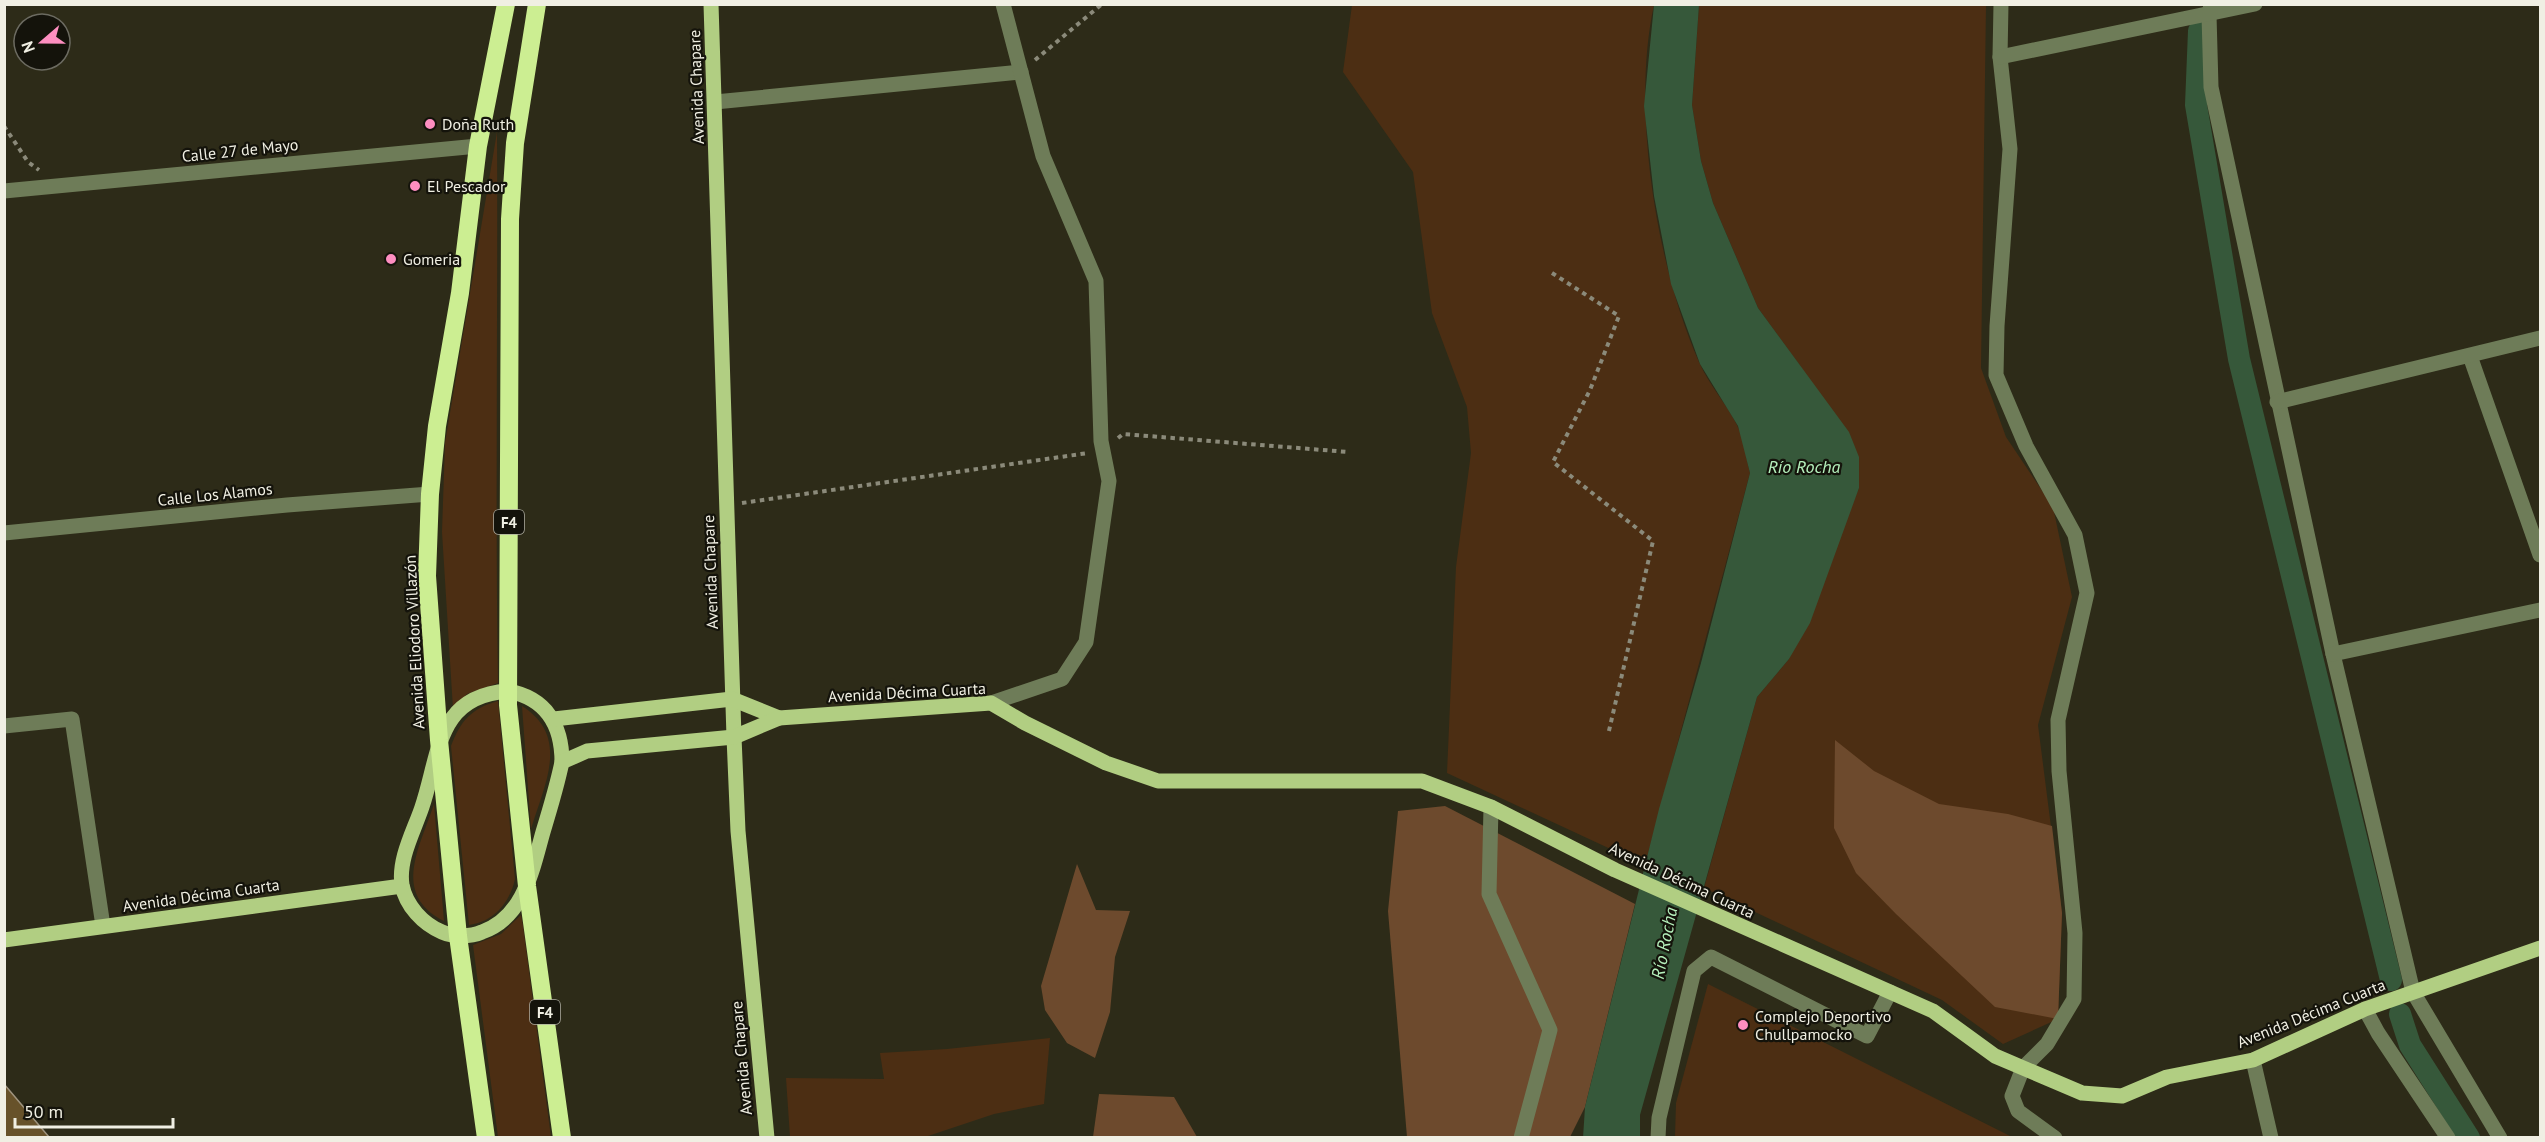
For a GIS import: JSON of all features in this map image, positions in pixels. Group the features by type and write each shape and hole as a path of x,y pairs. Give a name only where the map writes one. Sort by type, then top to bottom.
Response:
{"highway":[{"name":"Avenida Eliodoro Villazón","path":"486,1137 458,936 439,740 427,576 430,494 437,426 460,293 478,146 506,4"},
{"name":"F4","path":"537,4 515,143 510,219 508,691 527,886 562,1137"}],"main road":[{"name":"Avenida Chapare","path":"711,4 738,831 767,1137"},
{"path":"508,691 524,694 538,702 554,719 562,742 562,762 527,886 506,919 476,934 458,936 442,932 412,909 402,886 402,866 426,795 439,740 465,705 477,696 508,691"},
{"name":"Avenida Décima Cuarta","path":"554,719 732,699 779,718"},
{"name":"Avenida Décima Cuarta","path":"562,762 587,751 734,736 779,718 991,703 1025,723 1106,763 1158,780 1422,780 1491,807 1615,870 1732,924 1933,1011 1995,1056 2082,1093 2122,1096 2167,1077 2253,1060 2365,1009 2541,948"},
{"name":"Avenida Décima Cuarta","path":"4,940 402,886"}],"street":[{"path":"991,703 1062,679 1086,642 1109,481 1103,451 1096,282 1043,156 1003,4"},
{"path":"2001,4 2000,57 2010,149 1997,315 1996,375 2026,446 2075,535 2087,593 2058,720 2059,771 2075,933 2074,999 2047,1044 2023,1068 2012,1096 2018,1111 2055,1137"},
{"path":"2000,57 2210,10 2254,4"},
{"path":"2210,10 2211,87 2333,654 2413,992 2500,1137"},
{"path":"715,102 1021,72"},
{"name":"Calle 27 de Mayo","path":"4,191 478,146"},
{"path":"2277,402 2541,338"},
{"path":"2470,356 2541,555"},
{"name":"Calle Los Alamos","path":"4,533 287,505 430,494"},
{"path":"2333,654 2541,610"},
{"path":"4,726 72,719 103,926"},
{"path":"1491,807 1489,894 1550,1030 1521,1137"},
{"path":"1658,1137 1659,1118 1694,971 1711,957 1867,1036 1890,992"},
{"path":"2365,1009 2378,1033 2448,1137"},
{"path":"2253,1060 2271,1137"}],"path":[{"path":"1021,72 1102,4"},
{"path":"4,126 28,162 59,186"},
{"path":"1552,273 1619,316 1590,390 1552,462 1653,541 1608,735"},
{"path":"726,505 1103,451 1123,434 1348,452"}],"shaded area":[{"path":"1352,5 1654,5 1645,91 1652,186 1660,234 1684,323 1703,370 1737,425 1750,473 1645,865 1447,773 1456,567 1471,453 1467,407 1432,313 1413,172 1343,72"},
{"path":"1699,5 1986,5 1981,368 2006,437 2053,507 2072,597 2038,725 2062,913 2058,1019 2003,1044 1942,1000 1704,888 1757,697 1789,659 1859,488 1801,367 1758,308 1713,203 1701,161 1692,105"},
{"path":"497,132 498,683 467,694 453,709 442,532 445,443"},
{"path":"498,701 515,879 505,903 499,910 486,920 469,925 451,746 458,729 468,717 481,707"},
{"path":"522,706 537,718 546,732 550,747 547,779 531,829"},
{"path":"1835,740 1874,771 1939,804 2008,814 2052,826 2062,913 2058,1019 1995,1007 1856,873 1834,828"},
{"path":"434,804 444,921 428,910 418,897 414,883 417,853"},
{"path":"1445,806 1635,904 1585,1107 1570,1137 1407,1137 1388,911 1398,811"},
{"path":"1077,864 1096,910 1130,911 1115,957 1110,1012 1095,1058 1067,1043 1045,1010 1041,986"},
{"path":"521,915 551,1137 498,1137 473,945 501,934"},
{"name":"Complejo Deportivo Chullpamocko","path":"1708,984 2012,1137 1675,1137 1676,1103"},
{"path":"1050,1038 1044,1104 994,1114 925,1137 790,1137 786,1078 884,1079 880,1053 947,1049"},
{"path":"1099,1094 1174,1097 1197,1137 1093,1137"}],"water":[{"name":"Río Rocha","path":"1654,5 1699,5 1692,105 1701,161 1713,203 1758,308 1849,432 1859,457 1859,488 1810,623 1789,659 1757,697 1640,1115 1640,1137 1583,1138 1585,1107 1659,809 1701,663 1750,473 1738,426 1700,364 1671,284 1654,196 1644,106"}],"building":[{"path":"4,1084 49,1137 4,1137"}],"waterway":[{"path":"2199,31 2196,105 2239,359 2391,980"},
{"path":"2400,1014 2410,1045 2469,1138"}],"place":[{"name":"Doña Ruth","path":"430,124"},
{"name":"El Pescador","path":"415,186"},
{"name":"Gomeria","path":"391,259"},
{"name":"Complejo Deportivo Chullpamocko","path":"1743,1025"}]}
